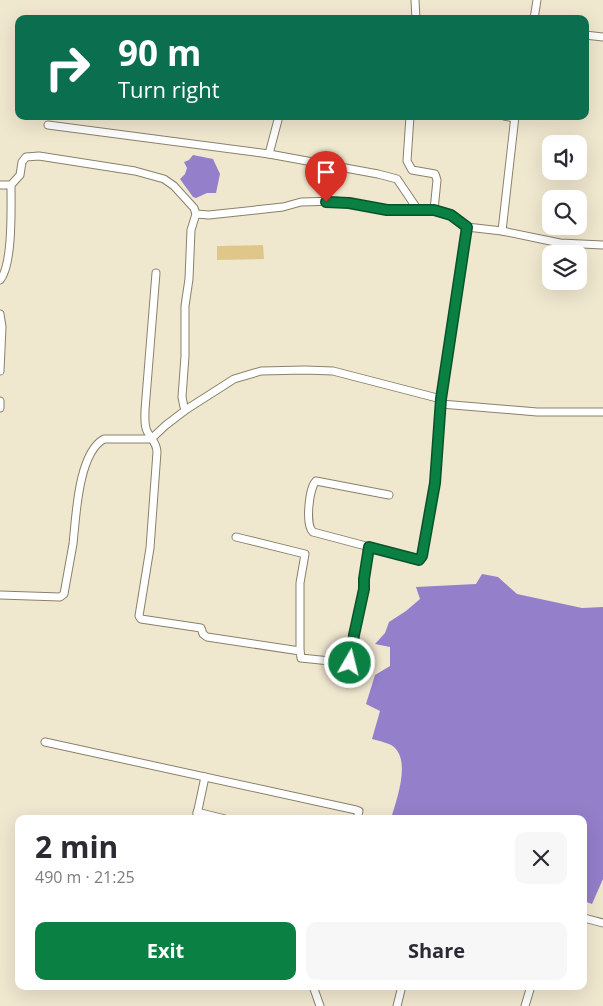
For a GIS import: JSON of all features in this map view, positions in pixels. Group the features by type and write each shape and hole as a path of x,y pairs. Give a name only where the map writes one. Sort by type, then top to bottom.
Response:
{"street":[{"path":"415,0 416,15"},
{"path":"535,15 537,0"},
{"path":"589,35 603,37"},
{"path":"269,154 278,120"},
{"path":"410,120 406,161 412,170 435,174 437,180 434,210"},
{"path":"502,231 514,120"},
{"path":"48,125 269,154 378,174 397,180 418,210"},
{"path":"0,280 5,273 8,258 12,185 20,175 22,162 26,157 39,156 135,171 164,178 194,208 196,214 191,230 189,279 185,306 185,356 182,397 184,407 188,409"},
{"path":"0,185 12,185"},
{"path":"196,214 210,216 283,207 301,202 337,201 387,210 434,210 451,215 467,227 502,231 560,243 603,245"},
{"path":"389,495 319,481 314,482 309,506 310,530 369,547 421,559 435,483 441,402 467,227"},
{"path":"156,273 145,410 146,428 157,447 155,490 150,548 139,616 142,619 201,628 203,634 207,637 300,651"},
{"path":"0,314 2,327 0,371"},
{"path":"0,595 60,597 64,594 86,463 98,443 104,439 152,439 166,425 234,379 261,370 333,371 441,402 537,412 603,412"},
{"path":"0,401 0,408"},
{"path":"236,537 305,554 300,583 301,658 350,663 364,589 369,547"},
{"path":"45,742 356,810 359,812 358,815"},
{"path":"196,815 205,777"},
{"path":"587,919 603,923"},
{"path":"315,990 320,1006"},
{"path":"397,1006 401,990"},
{"path":"525,1006 531,990"}],"shaded area":[{"path":"193,155 213,159 220,174 216,193 207,193 196,198 193,197 180,179 185,174 187,168 184,162"},
{"path":"263,245 264,259 217,260 217,246"},
{"path":"482,574 498,577 517,594 582,608 603,607 603,879 592,904 587,902 587,815 392,815 401,782 401,762 399,754 394,747 372,739 380,711 366,704 375,675 390,666 390,647 375,644 385,633 389,622 420,599 416,587 476,584"}],"route":[{"path":"326,202 337,201 387,210 434,210 451,215 467,227 441,399 435,483 422,556 419,560 369,547 364,589 350,663"}]}
